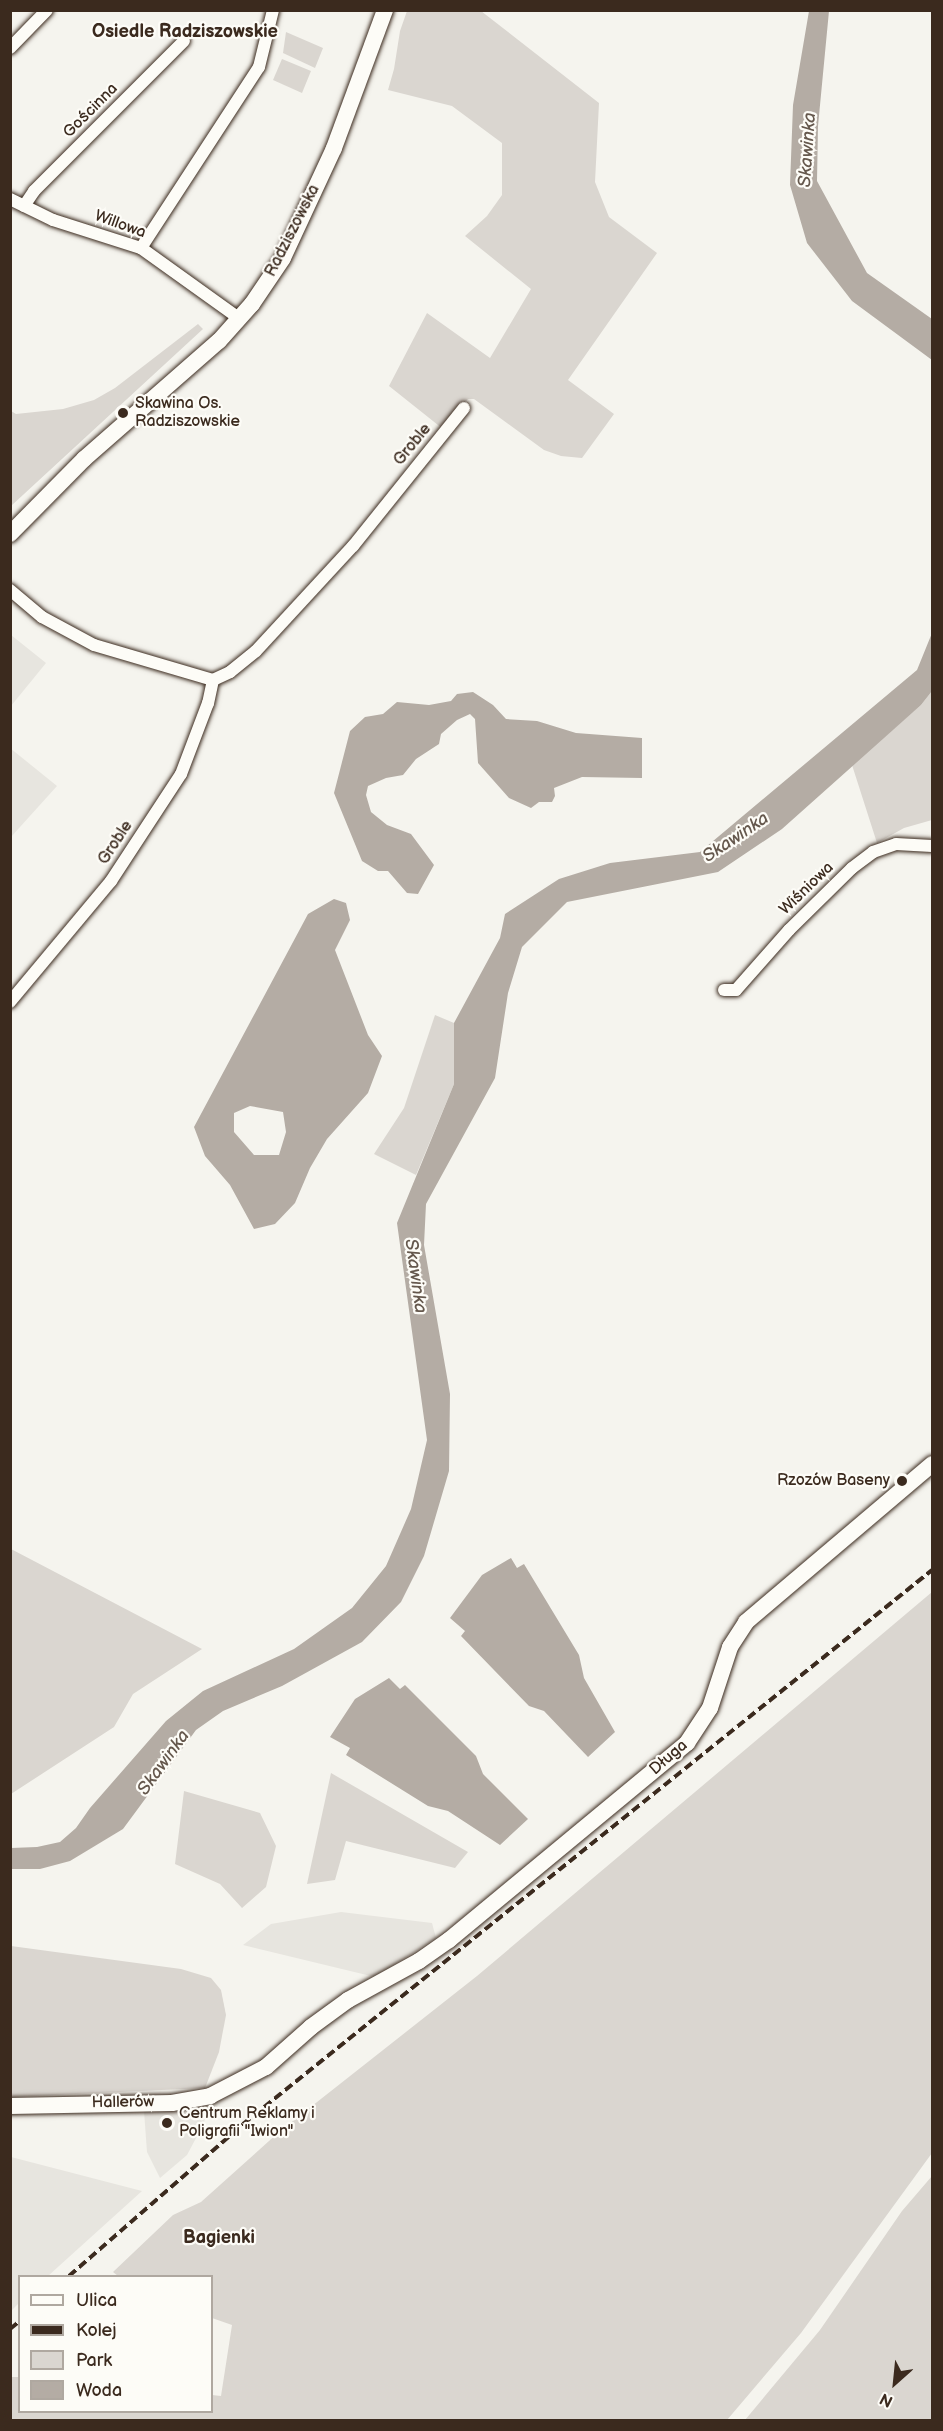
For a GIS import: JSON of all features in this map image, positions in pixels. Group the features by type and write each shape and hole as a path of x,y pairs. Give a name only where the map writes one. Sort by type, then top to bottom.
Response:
{"street":[{"path":"10,48 47,10"},
{"path":"141,248 259,67 273,10"},
{"name":"Radziszowska","path":"10,534 84,459 166,390 240,319 271,276 298,226 352,104 385,10"},
{"name":"Gościnna","path":"24,206 34,191 184,42"},
{"name":"Willowa","path":"10,199 53,220 141,248 240,319"},
{"name":"Groble","path":"10,1002 111,881 180,774 208,703 213,680 230,672 256,651 337,564 464,408"},
{"path":"10,590 42,617 94,645 192,676 213,680"},
{"name":"Wiśniowa","path":"724,990 736,990 789,930 852,868 873,852 896,844 933,846"},
{"name":"Długa","path":"348,2000 418,1961 448,1940 687,1743 710,1708 730,1647 746,1622 933,1464"},
{"name":"Hallerów","path":"10,2106 172,2103 210,2096 266,2067 311,2027 348,2000"}],"shaded area":[{"path":"11,635 46,663 11,706"},
{"path":"10,748 57,786 11,837 10,837"},
{"path":"341,1912 432,1923 436,1938 375,1977 243,1945 271,1924"},
{"path":"207,2107 204,2123 187,2155 160,2178 147,2152 144,2111"},
{"path":"11,2157 142,2191 49,2275 18,2275 18,2304 11,2311"}],"green space":[{"path":"407,11 481,11 599,103 595,182 609,217 657,253 568,380 614,414 582,458 561,456 544,450 474,399 468,399 443,429 389,386 427,313 490,358 531,289 465,236 487,216 502,195 502,143 452,106 388,90 400,31"},
{"path":"286,32 323,48 315,68 283,53"},
{"path":"282,59 311,71 302,93 273,80"},
{"path":"198,324 203,329 11,506 11,411 16,414 63,409 94,400 115,388"},
{"path":"932,691 932,820 904,828 877,843 852,765 921,705"},
{"path":"435,1015 454,1023 454,1084 416,1175 374,1154 404,1108"},
{"path":"11,1549 202,1649 133,1694 114,1727 11,1794"},
{"path":"932,1592 932,2153 801,2333 727,2420 11,2420 11,2377 18,2377 18,2413 213,2413 213,2395 221,2396 232,2325 213,2318 213,2275 117,2275 113,2272 173,2215 201,2202 279,2132 477,1976"},
{"path":"331,1773 468,1852 455,1868 346,1841 335,1880 307,1884"},
{"path":"184,1791 260,1813 276,1846 266,1887 242,1908 220,1884 175,1864"},
{"path":"11,1946 181,1969 211,1978 221,1990 226,2015 219,2052 205,2088 11,2097"},
{"path":"932,2176 932,2420 745,2420 820,2330 902,2211"}],"water":[{"name":"Skawinka","path":"809,11 829,11 818,126 817,181 867,273 932,319 932,360 852,301 807,243 790,185 793,105"},
{"name":"Skawinka","path":"932,633 932,691 921,705 782,829 718,872 567,902 522,947 508,993 495,1078 426,1204 424,1245 450,1394 449,1471 424,1556 401,1602 362,1642 282,1686 223,1711 196,1730 123,1829 70,1861 40,1869 11,1869 11,1848 37,1847 60,1842 76,1828 90,1808 166,1721 203,1691 294,1649 352,1608 386,1566 411,1509 427,1440 397,1223 454,1084 454,1023 500,938 505,914 559,879 610,863 700,852 917,670"},
{"path":"473,692 493,705 506,719 537,721 576,733 642,738 642,778 582,777 554,788 555,796 552,802 539,802 531,808 509,798 478,763 475,719 470,714 457,720 441,734 439,744 416,759 403,775 386,778 368,786 366,795 371,812 387,825 411,834 434,865 418,894 407,893 388,871 378,871 362,861 334,793 350,731 365,717 383,714 397,702 429,705 451,701 457,694"},
{"path":"334,899 346,903 350,920 335,950 368,1035 382,1056 368,1093 327,1139 310,1168 295,1203 275,1224 254,1229 230,1185 205,1156 194,1127 308,914","holes":["250,1106 283,1112 286,1132 279,1155 254,1155 234,1132 234,1113"]},
{"path":"511,1558 517,1568 524,1564 579,1655 584,1678 615,1732 588,1757 544,1711 529,1706 461,1636 465,1631 450,1618 482,1575"},
{"path":"389,1678 400,1689 405,1685 476,1756 483,1774 528,1819 500,1845 448,1811 428,1806 346,1755 350,1748 330,1737 355,1699"}],"railway":[{"path":"70,2275 243,2124 932,1570"},
{"path":"10,2329 18,2323"}],"place":[{"name":"Skawina Os. Radziszowskie","path":"123,413"},
{"name":"Rzozów Baseny","path":"902,1481"},
{"name":"Centrum Reklamy i Poligrafii \"Iwion\"","path":"167,2123"}],"district":[{"name":"Osiedle Radziszowskie","path":"185,32"},
{"name":"Bagienki","path":"219,2238"}]}
